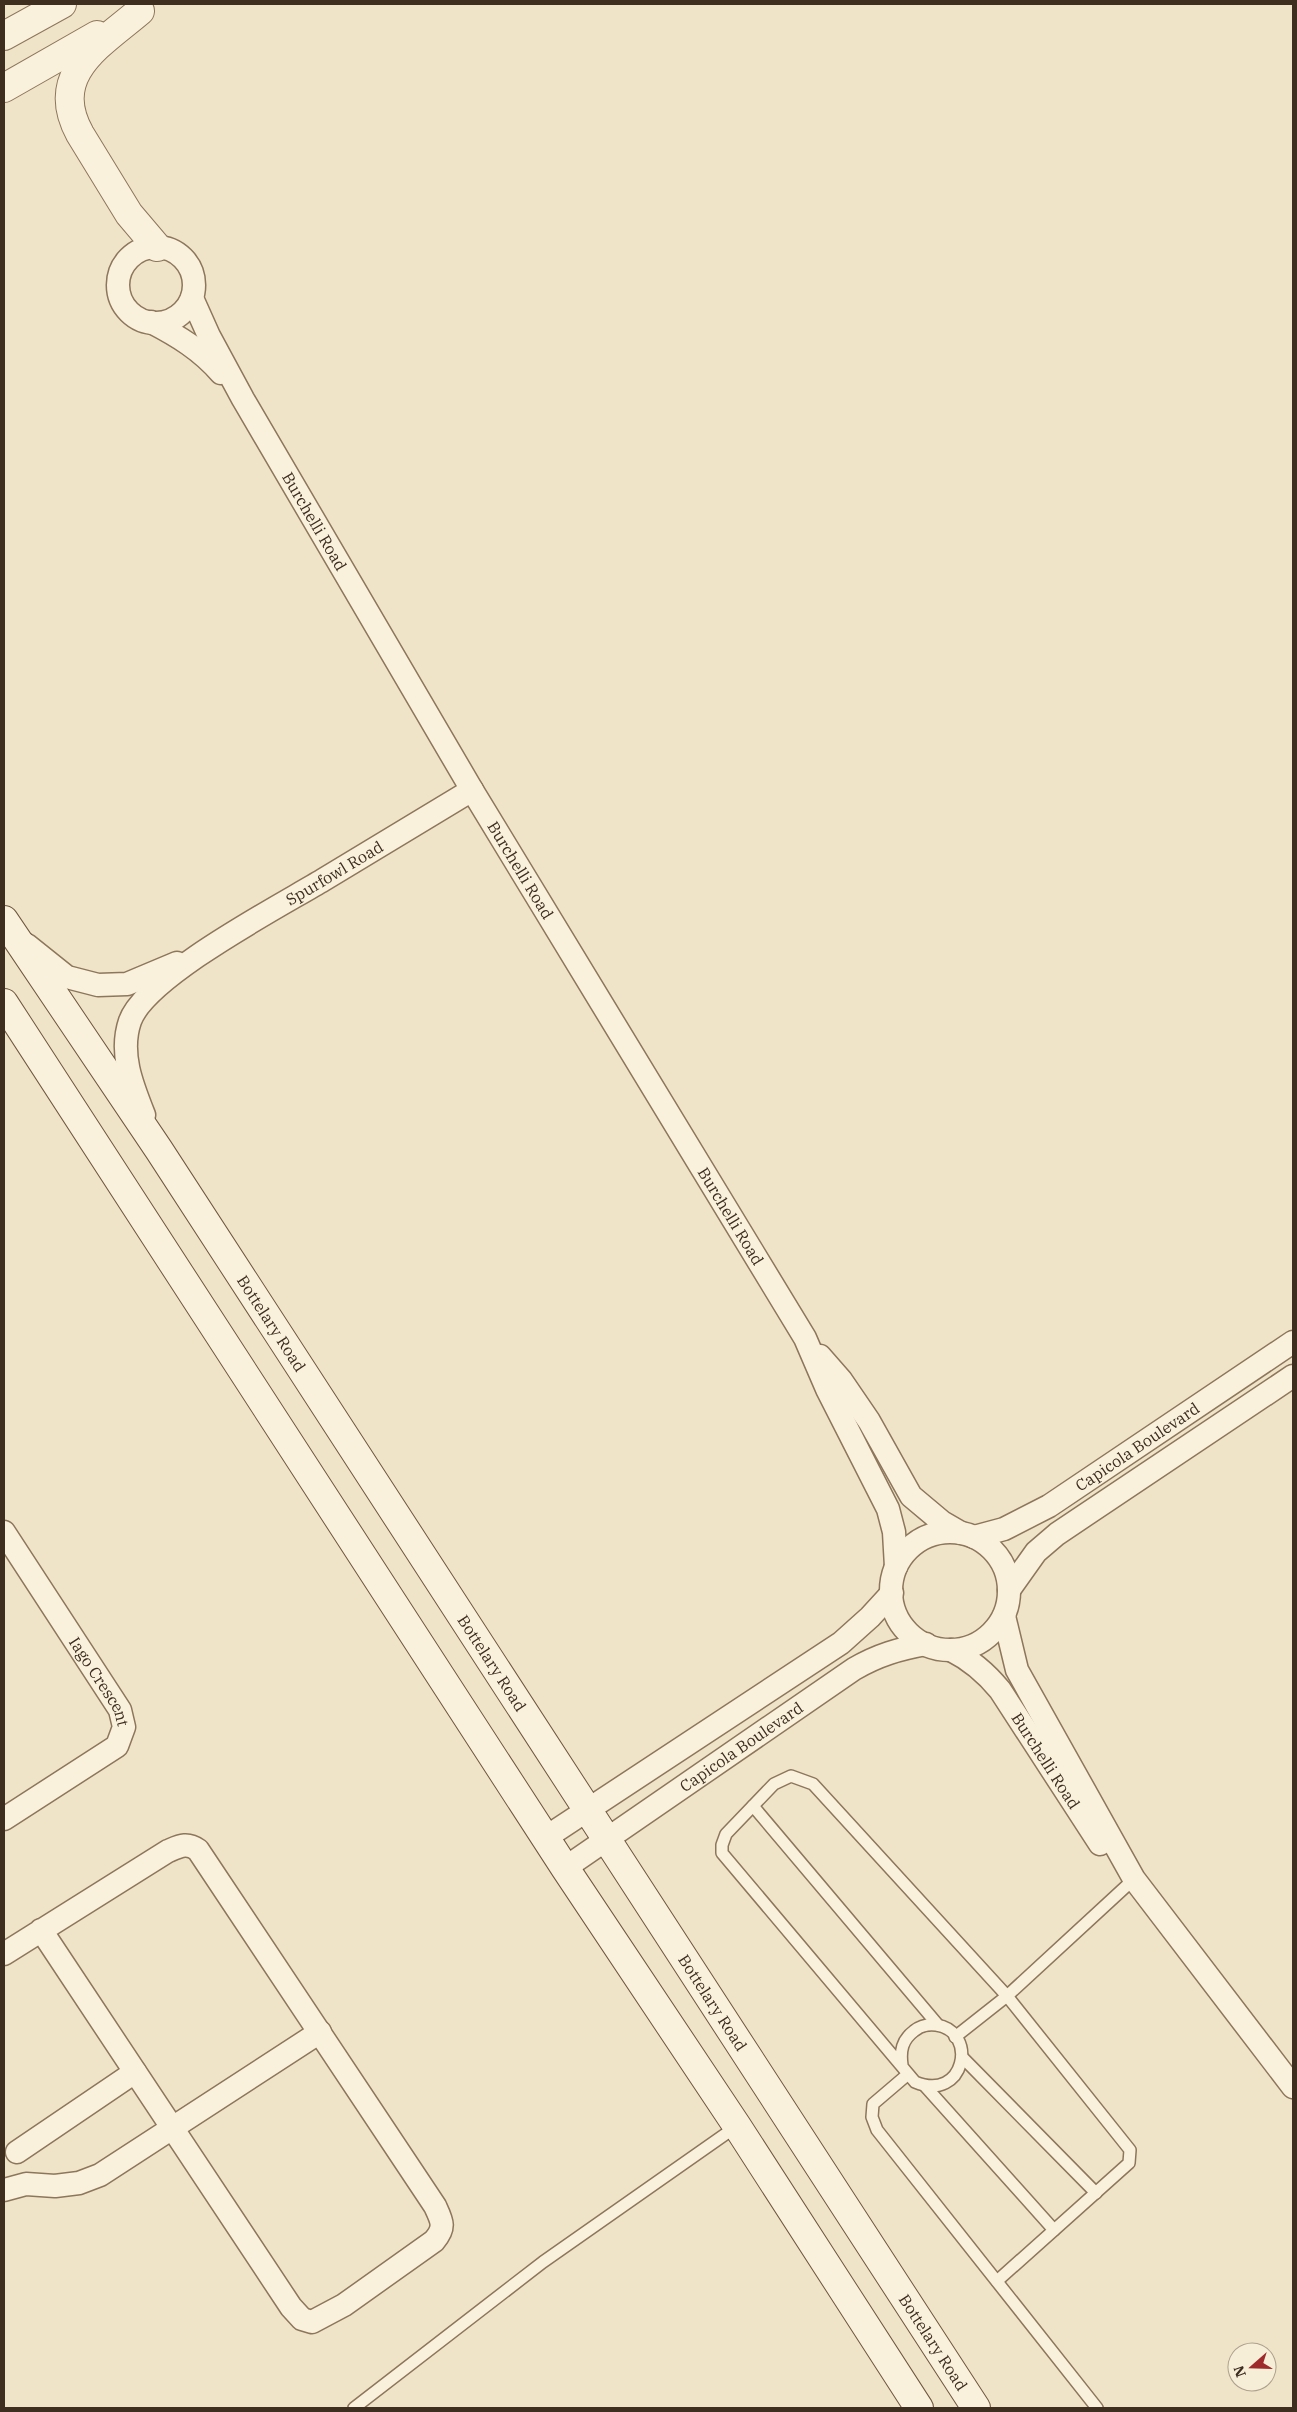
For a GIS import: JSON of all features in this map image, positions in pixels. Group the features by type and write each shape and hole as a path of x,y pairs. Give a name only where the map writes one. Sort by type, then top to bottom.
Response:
{"main road":[{"path":"4,36 62,4"},
{"path":"4,88 145,7"},
{"path":"145,7 86,57 74,76 69,97 74,122 80,134 129,214 157,247"},
{"name":"Bottelary Road","path":"7,926 159,1150 976,2408"},
{"path":"4,1003 545,1838 737,2126 919,2408"}],"street":[{"path":"157,247 169,249 179,254 188,263 193,274 194,286 192,298 188,306 173,319 151,322 139,318 129,311 122,300 119,288 122,269 133,254 144,248 157,247"},
{"name":"Burchelli Road","path":"192,298 206,330 243,399 472,790 805,1338 827,1389 888,1510 894,1532 896,1567"},
{"name":"Burchelli Road","path":"151,322 181,338 202,354 243,399"},
{"name":"Spurfowl Road","path":"159,1150 135,1093 126,1063 126,1040 130,1020 142,1000 196,956 472,790"},
{"name":"Spurfowl Road","path":"7,926 68,977 98,985 127,984 196,956"},
{"name":"Burchelli Road","path":"805,1338 841,1380 869,1421 910,1496 942,1522 967,1535"},
{"name":"Capicola Boulevard","path":"967,1535 1004,1529 1048,1506 1293,1342"},
{"name":"Capicola Boulevard","path":"1009,1590 1036,1552 1057,1534 1293,1376"},
{"name":"Iago Crescent","path":"4,1532 120,1710 124,1727 117,1746 4,1819"},
{"path":"934,1534 967,1535 985,1544 999,1558 1007,1576 1009,1590 1004,1616 988,1636 965,1648 952,1650 926,1644 905,1629 893,1606 892,1593 896,1567 912,1546 934,1534"},
{"name":"Capicola Boulevard","path":"545,1838 841,1643 870,1617 892,1593"},
{"name":"Burchelli Road","path":"1004,1616 1017,1670 1134,1879 1293,2087"},
{"name":"Capicola Boulevard","path":"565,1868 854,1669 884,1654 926,1644"},
{"name":"Burchelli Road","path":"952,1650 984,1671 1000,1690 1108,1856 1134,1879"},
{"path":"4,1954 41,1930 168,1851 187,1844 192,1845 198,1850 435,2206 443,2223 442,2232 434,2240 344,2305 312,2322 302,2319 290,2307 41,1930"},
{"path":"4,2190 26,2184 55,2186 86,2180 100,2175 172,2130 320,2032"},
{"path":"17,2152 136,2072"}],"lane":[{"path":"997,2281 1129,2163 1130,2150 1007,1996 813,1784 791,1776 774,1784 726,1834 722,1845 722,1853 904,2070 925,2086 1054,2230"},
{"path":"753,1806 938,2025 948,2030 961,2046 962,2057 960,2067 954,2076 941,2085 925,2086"},
{"path":"955,2037 1007,1996 1134,1879"},
{"path":"904,2070 900,2054 908,2035 922,2027 938,2025"},
{"path":"962,2057 1096,2193"},
{"path":"904,2070 873,2104 872,2117 877,2130 1097,2408"},
{"path":"356,2408 543,2262 737,2126"}]}
